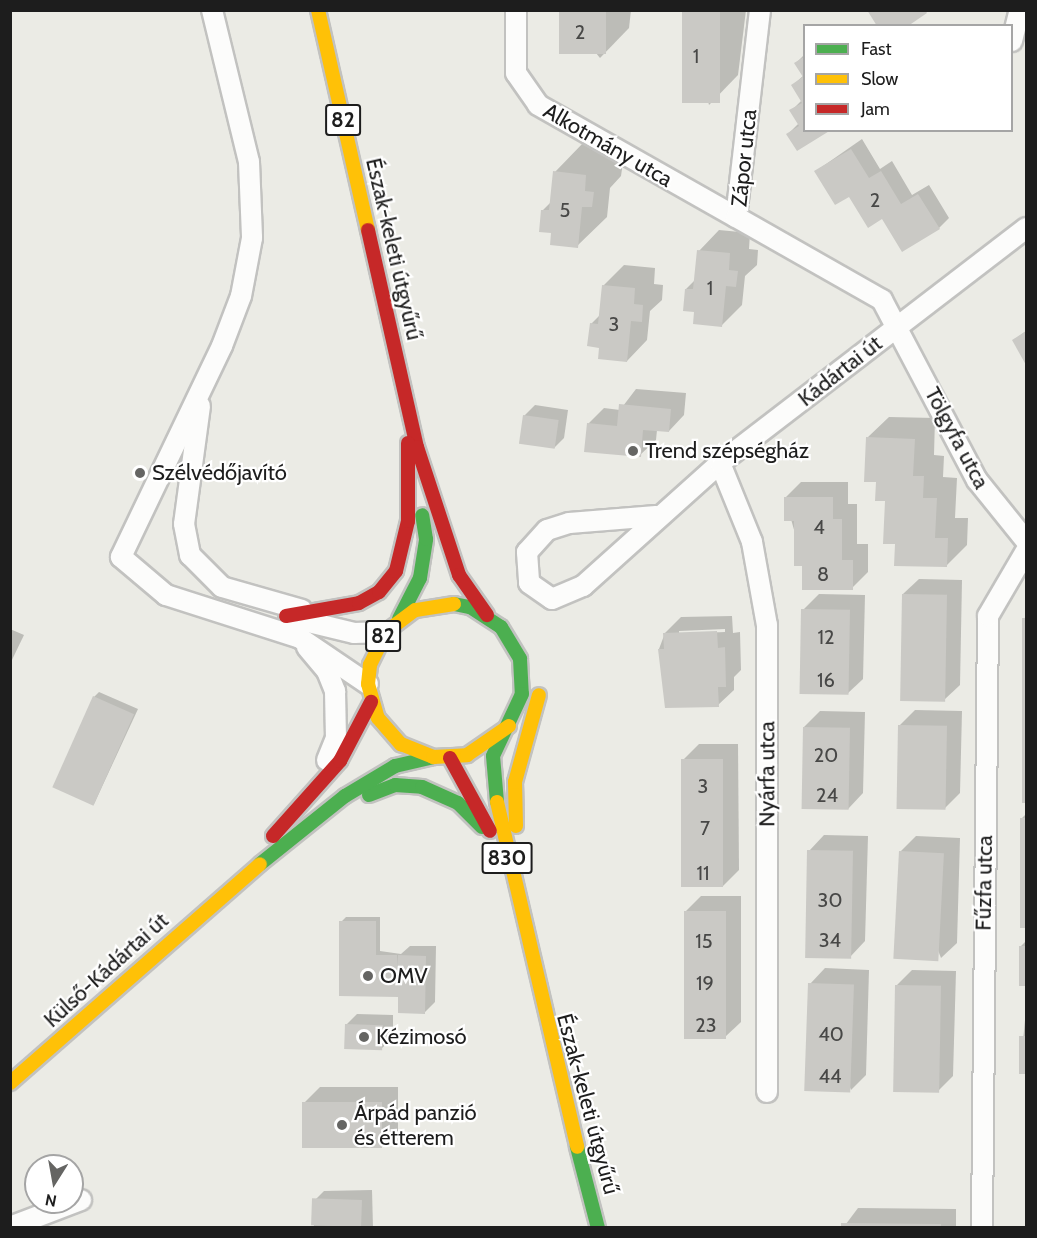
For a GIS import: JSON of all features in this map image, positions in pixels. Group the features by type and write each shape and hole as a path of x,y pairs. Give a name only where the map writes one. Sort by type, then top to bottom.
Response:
{"main road":[{"name":"Észak-keleti útgyűrű","path":"318,10 413,426"},
{"path":"413,426 434,454 460,540 486,586"},
{"path":"286,616 358,603 379,592 396,571 408,521 405,454 413,426"},
{"name":"82","path":"370,693 401,744 433,757 450,758 483,749 509,726 522,694 520,659 513,642 487,615 459,575 413,426"},
{"name":"82","path":"214,900 315,794 340,761 370,693 370,665 417,588 426,539 413,426"},
{"name":"82","path":"392,626 415,610 452,604 487,615"},
{"name":"830","path":"537,992 534,914 512,807 540,683"},
{"name":"Észak-keleti útgyűrű","path":"509,726 493,756 494,787 537,992 598,1227"},
{"name":"82","path":"214,900 319,821 372,777 433,757"},
{"name":"Észak-keleti útgyűrű","path":"450,758 484,812 524,962 537,992"},
{"path":"319,821 378,791 408,784 458,803 493,842"},
{"name":"Külső-Kádártai út","path":"10,1088 214,900"},
{"name":"Külső-Kádártai út","path":"10,1083 25,1072"}],"street":[{"path":"213,10 249,162 252,238 241,296 204,385 121,557 166,595 239,616 300,638 370,693"},
{"name":"Alkotmány utca","path":"516,10 516,73 538,105 736,217"},
{"name":"Zápor utca","path":"760,10 736,217 868,288 899,325"},
{"path":"1013,34 1020,10"},
{"name":"Kádártai út","path":"656,516 568,523 547,530 527,552 529,583 539,594 568,596 656,516 720,463 1026,228"},
{"name":"Tölgyfa utca","path":"899,325 977,480 1026,541"},
{"path":"204,385 184,524 190,555 222,587 310,612"},
{"name":"Nyárfa utca","path":"720,463 752,542 767,625 767,1092"},
{"name":"Fűzfa utca","path":"982,1227 988,616 1026,550"},
{"path":"239,616 286,616 354,633 392,626"},
{"path":"300,638 327,671 337,711 336,738 315,777 315,794"},
{"path":"10,1227 81,1200 52,1227"}],"building":[{"path":"559,10 606,10 606,54 559,54"},
{"path":"682,10 720,10 720,103 682,103"},
{"path":"867,10 925,10 927,13 911,24 876,24"},
{"path":"803,58 803,77 794,63"},
{"path":"803,77 803,132 828,132 797,151 786,134 799,126 789,110 802,103 791,85"},
{"path":"851,149 869,178 881,171 901,204 918,194 940,229 902,252 882,219 868,228 849,197 835,205 814,171"},
{"path":"553,171 586,175 585,191 594,192 592,207 582,207 578,248 550,245 551,233 539,232 541,210 549,210"},
{"path":"697,250 730,253 729,270 738,271 736,287 726,286 722,327 693,324 694,312 683,311 685,289 693,289"},
{"path":"602,285 635,288 634,304 643,305 642,322 631,321 627,362 598,359 599,348 587,346 590,323 598,324"},
{"path":"1026,331 1026,365 1012,340"},
{"path":"619,404 671,409 669,432 643,430 641,457 584,452 587,423 617,426"},
{"path":"523,415 559,420 555,449 519,444"},
{"path":"866,437 915,439 913,476 924,476 923,498 937,498 935,538 948,538 947,567 894,566 895,544 883,544 885,501 875,501 876,482 864,482"},
{"path":"784,497 833,497 833,519 842,519 842,560 853,560 853,590 802,590 802,566 794,566 794,521 784,521"},
{"path":"902,594 947,595 945,702 900,701"},
{"path":"801,609 850,610 849,695 800,694"},
{"path":"1022,618 1026,618 1026,803 1022,803"},
{"path":"717,631 718,648 725,647 726,687 718,687 719,707 665,708 658,649 664,649 663,633"},
{"path":"93,696 134,714 93,806 52,787"},
{"path":"898,725 947,726 946,810 897,809"},
{"path":"803,727 850,728 849,810 802,809"},
{"path":"681,759 723,759 723,887 681,887"},
{"path":"1020,818 1026,818 1026,928 1020,928"},
{"path":"807,850 853,851 851,959 805,958"},
{"path":"899,851 944,853 938,961 893,959"},
{"path":"684,911 726,911 726,1039 684,1039"},
{"name":"OMV","path":"339,921 376,921 376,955 397,955 397,967 398,955 426,956 425,1014 398,1013 398,997 339,996"},
{"path":"1019,946 1026,946 1026,986 1019,986"},
{"path":"808,983 854,985 850,1093 804,1091"},
{"path":"895,985 941,986 939,1093 893,1092"},
{"name":"Kézimosó","path":"345,1024 383,1025 382,1050 344,1049"},
{"path":"1019,1036 1026,1036 1026,1074 1019,1074"},
{"name":"Árpád panzió és étterem","path":"302,1102 382,1102 382,1148 302,1148"},
{"path":"312,1198 362,1200 361,1227 311,1225"},
{"path":"841,1223 941,1224 941,1227 841,1227"}],"traffic: fast":[{"path":"399,619 420,578 426,539 422,515"},
{"path":"454,604 470,607 501,627 520,659 522,694 493,756 497,802"},
{"path":"260,864 345,796 395,766 433,757"},
{"path":"369,795 395,785 422,787 458,803 482,827"},
{"path":"577,1147 598,1228"}],"traffic: slow":[{"path":"318,10 368,230"},
{"path":"454,604 415,610 386,632 370,665 368,684 378,718 401,744 433,757 467,755 509,726"},
{"path":"516,826 515,782 539,695"},
{"path":"497,802 577,1147"},
{"path":"10,1083 260,864"}],"traffic: jam":[{"path":"368,230 417,447 459,575 487,615"},
{"path":"286,616 359,603 379,592 396,571 408,521 408,443"},
{"path":"273,836 340,761 371,702"},
{"path":"450,758 490,831"}],"place":[{"name":"Trend szépségház","path":"633,451"},
{"name":"Szélvédőjavító","path":"140,473"},
{"name":"OMV","path":"368,976"},
{"name":"Kézimosó","path":"364,1037"},
{"name":"Árpád panzió és étterem","path":"342,1125"}]}
